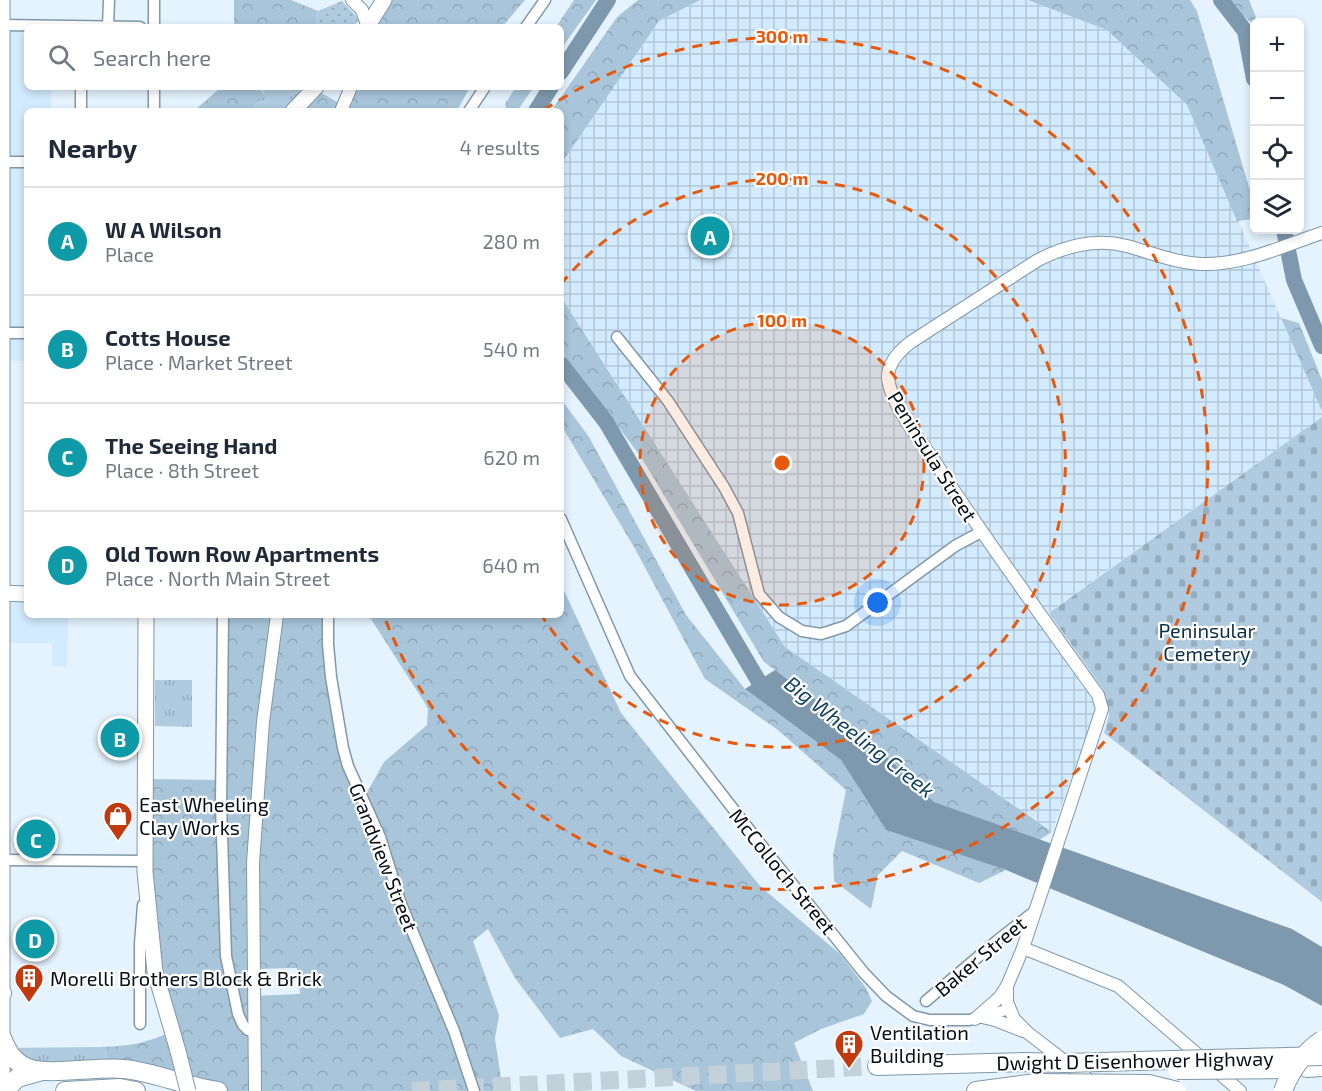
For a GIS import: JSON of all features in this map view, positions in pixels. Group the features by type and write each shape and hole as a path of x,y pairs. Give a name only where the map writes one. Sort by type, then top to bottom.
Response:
{"highway":[{"path":"2,1038 9,1054 18,1064 32,1069 136,1070 218,1091"},
{"path":"1282,1091 1301,1058 1322,1040"},
{"name":"Dwight D Eisenhower Highway","path":"877,1066 1322,1056"},
{"path":"1065,1063 1133,1069 1204,1071 1315,1068"},
{"path":"3,1091 17,1078 44,1070"},
{"path":"976,1091 1036,1083 1139,1084 1177,1091"},
{"path":"65,1091 120,1088 136,1091"}],"main road":[{"path":"2,0 1,994 3,1091"},
{"path":"368,24 384,0"},
{"path":"296,108 313,90"},
{"path":"2,593 24,594"},
{"path":"146,618 145,867 150,934 155,972 188,1091"}],"street":[{"path":"108,24 109,0"},
{"path":"154,0 154,24"},
{"path":"352,0 362,10 365,24"},
{"path":"528,24 545,0"},
{"path":"2,25 24,26"},
{"path":"81,90 81,108"},
{"path":"154,90 154,108"},
{"path":"342,108 350,90"},
{"path":"471,108 483,90"},
{"path":"2,162 24,162"},
{"name":"Peninsula Street","path":"1007,986 1023,948 1100,721 1102,709 1098,695 981,532 901,411 889,384 888,374 898,352 910,342 1038,260 1059,250 1075,245 1098,243 1124,246 1180,262 1203,264 1236,262 1318,235"},
{"path":"2,333 24,333"},
{"path":"617,337 668,401 738,513 759,594 779,617 802,632 821,634 846,626 955,546 981,532"},
{"name":"McColloch Street","path":"564,526 630,676 864,973 886,996 913,1016 948,1021 978,1018 1010,1009"},
{"path":"223,618 221,806 226,956 238,1014 243,1025 248,1030 254,1031"},
{"path":"255,1091 253,863 263,722 277,618"},
{"name":"Grandview Street","path":"328,618 327,644 331,677 345,757 380,837 401,904 454,1031 474,1091"},
{"path":"2,860 145,867 140,944 140,1024"},
{"name":"Baker Street","path":"926,1001 1036,907"},
{"path":"1023,948 1119,986 1240,1091"},
{"path":"978,1018 1000,997 1007,986"},
{"path":"1007,986 1007,1002 1014,1019 1028,1033 1103,1091"},
{"path":"978,1018 995,1020 1028,1033"}],"shaded area":[{"path":"700,0 1028,0 1107,30 1187,105 1322,411 1322,417 1037,621 1097,706 1052,832 785,647 564,302 564,160 659,21"},
{"path":"2,25 24,27 24,90 51,90 51,108 24,108 24,361 2,360"},
{"path":"1,593 24,594 24,618 68,618 67,667 52,666 52,643 2,643"}],"green space":[{"path":"234,0 291,0 318,11 316,24 234,24"},
{"path":"384,0 525,0 505,24 370,24"},
{"path":"574,0 596,0 564,45 564,24 558,24"},
{"path":"638,0 700,0 659,21 564,160 564,108 553,108 617,17"},
{"path":"1028,0 1190,0 1197,11 1250,190 1250,219 1237,221 1187,105 1107,30"},
{"path":"1224,0 1249,0 1256,17 1250,18 1250,22"},
{"path":"342,1 359,19 356,24 316,24 318,11"},
{"path":"218,90 261,90 265,95 252,108 197,108"},
{"path":"262,90 313,90 296,108 252,108 265,95"},
{"path":"313,90 343,105 350,90 468,90 459,108 296,108"},
{"path":"514,90 532,90 519,108 506,108 505,104"},
{"path":"564,302 785,647 1052,832 1039,840 934,802 865,736 764,662 641,457 564,355"},
{"path":"1281,318 1299,323 1322,380 1322,411"},
{"path":"564,403 589,437 686,615 745,689 841,760 886,830 1006,870 979,883 902,851 878,875 871,909 834,881 833,855 846,790 778,730 705,679 634,547 564,430"},
{"name":"Peninsular Cemetery","path":"1322,417 1322,902 1104,733 1109,715 1103,689 1049,613"},
{"path":"564,590 621,713 760,886 840,954 866,988 872,1001 864,1014 821,1029 794,1043 813,1091 696,1091 621,1056 593,1029 560,1038 515,978 488,929 473,941 499,1015 495,1039 503,1091 188,1091 111,1068 106,1052 101,1047 138,1043 173,1031 162,1000 145,779 221,780 223,618 328,618 343,748 364,798 384,762 427,725 428,708 371,619 368,618 564,618","holes":["297,968 300,994 253,996 253,969"]},
{"path":"155,680 192,680 192,727 155,726"},
{"path":"101,1047 106,1052 111,1068 44,1070 6,1048"}],"water":[{"path":"775,670 865,736 934,802 1292,929 1322,947 1322,1006 1284,985 1006,870 886,830 841,760 745,689"}],"waterway":[{"name":"Big Wheeling Creek","path":"564,67 608,0"},
{"name":"Big Wheeling Creek","path":"1221,0 1245,31 1253,72"},
{"name":"Big Wheeling Creek","path":"538,108 549,90"},
{"name":"Big Wheeling Creek","path":"1285,234 1294,280 1322,346"},
{"name":"Big Wheeling Creek","path":"564,368 606,422 762,687 773,696"}],"tunnel":[{"path":"412,1091 877,1066"}],"place":[{"name":"W A Wilson","path":"710,236"},
{"name":"Cotts House","path":"120,738"},
{"name":"The Seeing Hand","path":"36,839"},
{"name":"East Wheeling Clay Works","path":"118,842"},
{"name":"Old Town Row Apartments","path":"35,939"},
{"name":"Morelli Brothers Block & Brick","path":"29,1004"},
{"name":"Ventilation Building","path":"849,1070"}]}
